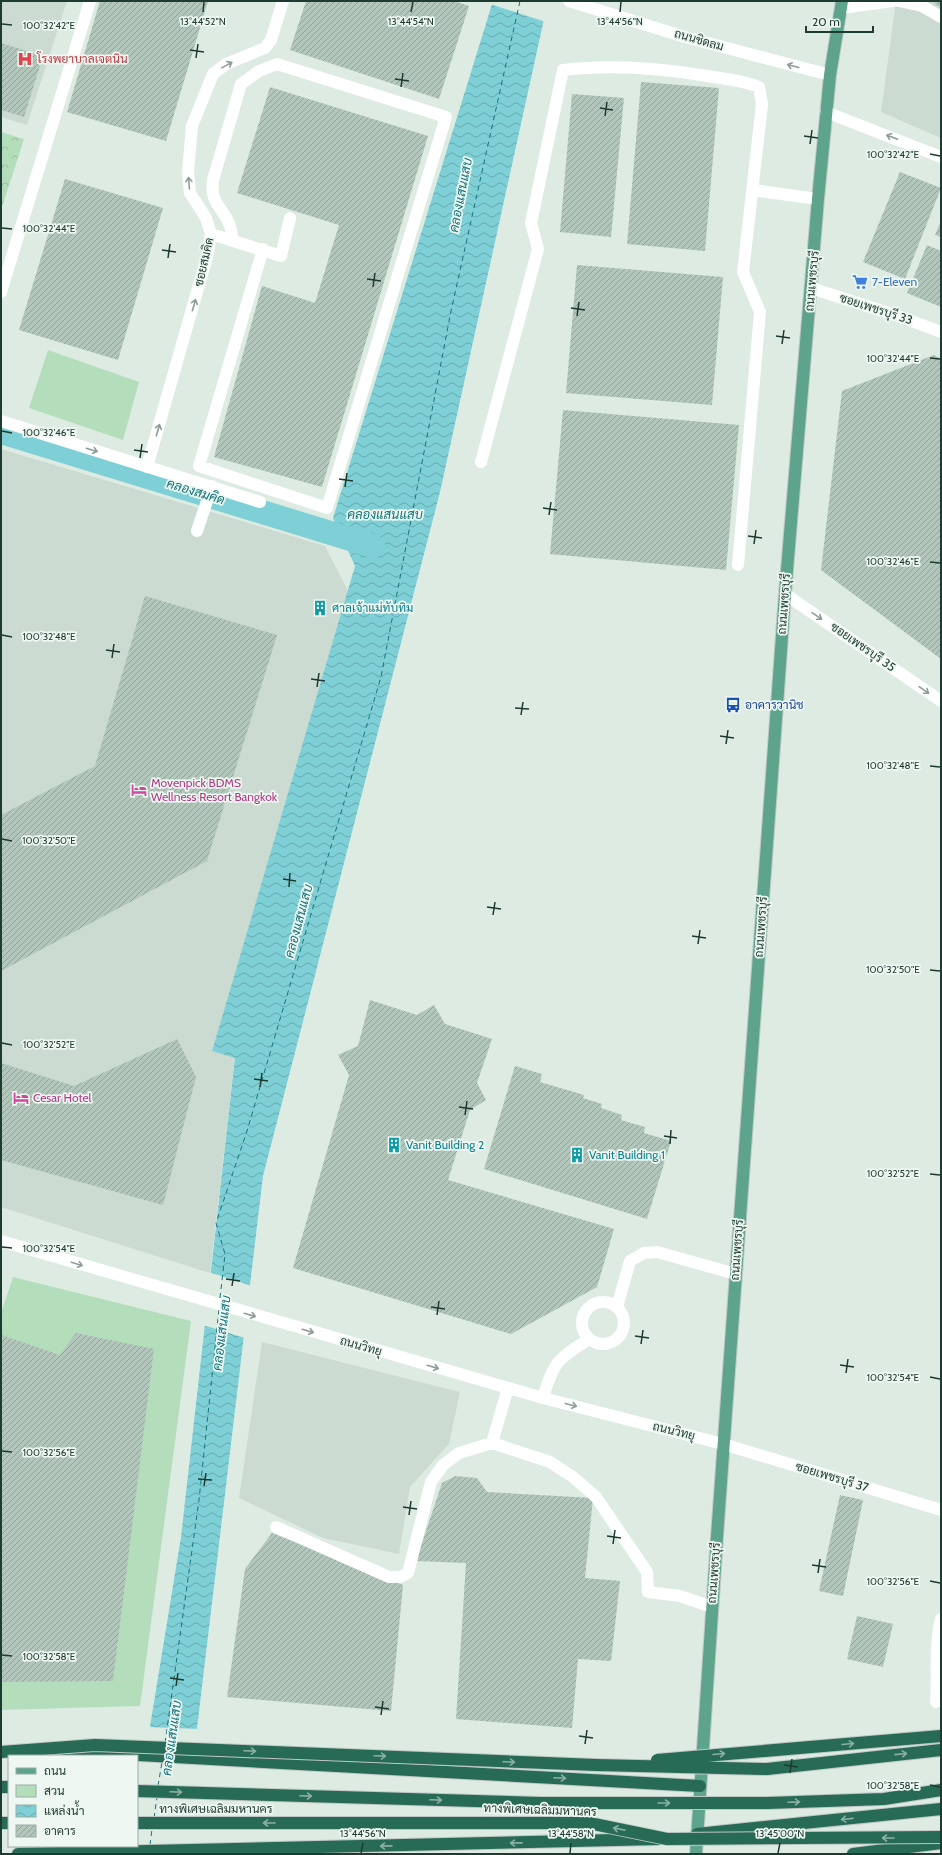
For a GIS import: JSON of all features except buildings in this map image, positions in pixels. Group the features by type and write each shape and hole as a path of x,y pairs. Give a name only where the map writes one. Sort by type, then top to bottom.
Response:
{"highway":[{"path":"596,1765 941,1736"},
{"path":"1,1752 95,1745 596,1765 767,1768 941,1750"},
{"path":"1,1748 700,1786"},
{"name":"ทางพิเศษเฉลิมมหานคร","path":"138,1791 541,1803 767,1803 884,1799 941,1790"},
{"path":"697,1834 941,1809"},
{"name":"ทางพิเศษเฉลิมมหานคร","path":"138,1823 588,1823 667,1839 941,1837"},
{"path":"18,1854 667,1839"},
{"path":"853,1854 941,1843"}],"main road":[{"name":"ถนนเพชรบุรี","path":"696,1854 723,1444 785,594 826,112 830,75 842,4"}],"street":[{"path":"1,292 90,1"},
{"name":"ซอยสมคิด","path":"147,467 208,253 211,234 206,218 190,193 188,172 192,126 213,74 226,64 265,48 271,40 283,1"},
{"name":"ถนนชิดลม","path":"569,1 685,37 830,75"},
{"path":"842,4 893,1"},
{"path":"899,1 922,6 941,17"},
{"path":"232,240 227,220 216,203 212,188 213,180 241,84 259,71 277,64 446,117 327,508 199,466 263,249"},
{"path":"481,462 538,250 531,223 563,70 616,67 681,71 746,82 758,87 762,104 743,272 760,312 738,565"},
{"path":"826,112 941,157"},
{"path":"752,190 818,199"},
{"path":"211,234 263,249 281,256 290,218"},
{"name":"ซอยเพชรบุรี 33","path":"811,288 898,316 941,332"},
{"path":"1,421 260,502"},
{"path":"197,531 212,486"},
{"name":"ซอยเพชรบุรี 35","path":"785,594 941,701"},
{"name":"ถนนวิทยุ","path":"1,1241 270,1321 543,1398 723,1444"},
{"path":"617,1307 630,1261 644,1253 657,1252 736,1274"},
{"path":"604,1302 617,1307 622,1314 624,1322 624,1330 619,1338 612,1343 604,1345 596,1344 589,1339 584,1334 582,1319 590,1307 604,1302"},
{"path":"543,1398 549,1376 555,1364 565,1354 589,1339"},
{"path":"492,1444 508,1388"},
{"path":"276,1527 389,1577 400,1577 408,1573 432,1482 442,1465 458,1453 492,1444 550,1462 573,1477 596,1497 647,1572 648,1592 680,1596 712,1607"},
{"name":"ซอยเพชรบุรี 37","path":"723,1444 941,1510"},
{"path":"936,1702 938,1680 936,1666 941,1619"}],"shaded area":[{"name":"โรงพยาบาลเจตนิน","path":"1,1 67,1 27,125 1,117"},
{"path":"896,1 941,1 941,138 881,112"},
{"path":"1,449 325,546 348,591 212,1051 235,1057 210,1273 1,1207"},
{"path":"262,1342 460,1392 449,1444 410,1487 399,1554 323,1538 239,1498"}],"green space":[{"path":"1,132 24,139 1,210"},
{"path":"48,350 139,382 123,440 29,408"},
{"path":"13,1277 191,1321 140,1706 1,1710 1,1313"}],"water":[{"name":"คลองแสนแสบ","path":"493,1 548,1 440,492 263,1176 182,1854 138,1846 138,1800 181,1537 235,1058 212,1051 355,566 333,518"}],"pier":[{"path":"491,1 550,1 546,22 490,4"},
{"path":"209,1272 252,1286 245,1338 203,1325"},
{"path":"148,1727 199,1729 184,1854 138,1846 138,1788"}],"waterway":[{"name":"คลองสมคิด","path":"1,432 373,546"}],"ferry route":[{"path":"220,1298 225,1254 216,1223 247,1131 381,677 451,311 520,1"},
{"path":"165,1743 199,1500 219,1309"},
{"path":"158,1786 162,1762"},
{"path":"154,1818 157,1797"},
{"path":"150,1845 152,1829"}],"place":[{"name":"โรงพยาบาลเจตนิน","path":"25,59"},
{"name":"7-Eleven","path":"860,282"},
{"name":"ศาลเจ้าแม่ทับทิม","path":"320,608"},
{"name":"อาคารวานิช","path":"733,705"},
{"name":"Movenpick BDMS Wellness Resort Bangkok","path":"139,790"},
{"name":"Cesar Hotel","path":"21,1098"},
{"name":"Vanit Building 2","path":"394,1145"},
{"name":"Vanit Building 1","path":"577,1155"}]}
